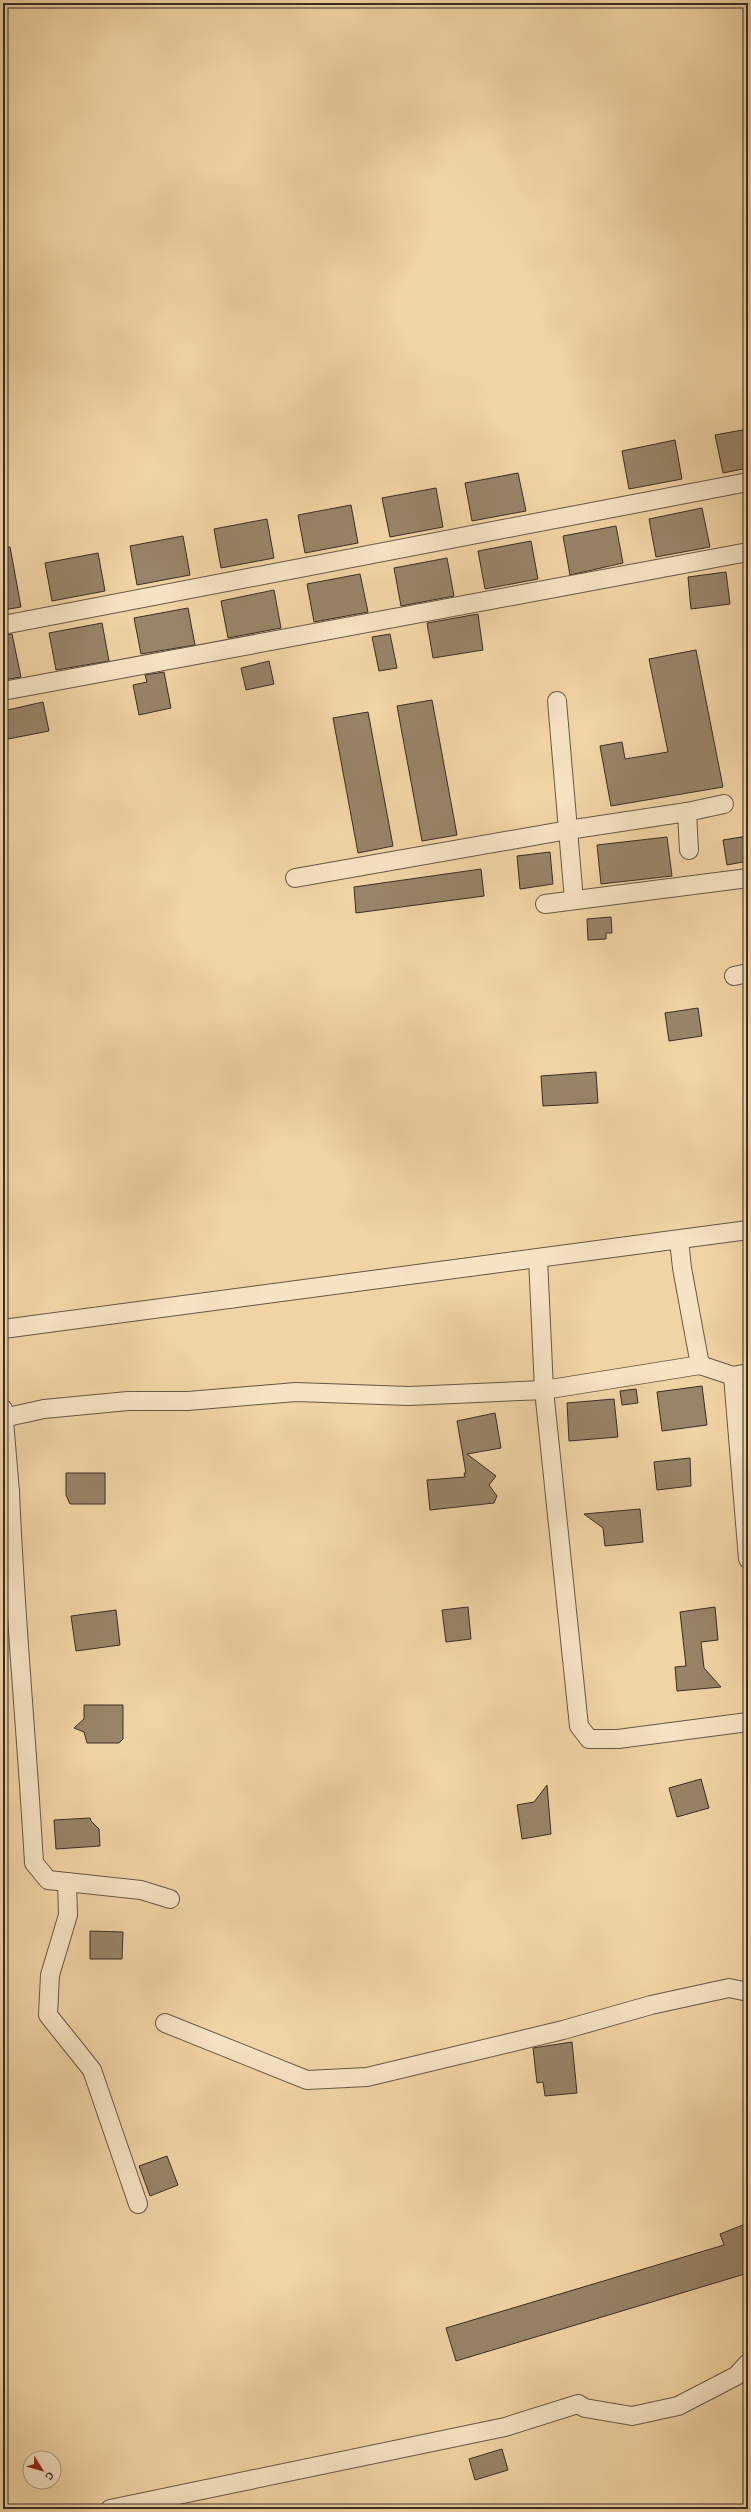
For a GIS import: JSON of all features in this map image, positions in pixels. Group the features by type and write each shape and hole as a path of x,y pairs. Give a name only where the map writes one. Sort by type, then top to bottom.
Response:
{"street":[{"path":"3,625 748,482"},
{"path":"3,691 748,552"},
{"path":"557,701 574,900"},
{"path":"295,878 568,830 687,812 724,804"},
{"path":"687,812 689,850"},
{"path":"545,904 748,878"},
{"path":"3,1328 748,1230"},
{"path":"679,1240 682,1268 700,1365"},
{"path":"538,1258 544,1390 579,1726 588,1739 618,1738 748,1722"},
{"path":"170,1899 141,1890 48,1880 34,1864 24,1685 14,1591 7,1491 7,1436 3,1415 44,1409 128,1401 188,1401 296,1392 409,1396 544,1390 700,1365 740,1374 748,1560"},
{"path":"67,1882 68,1915 50,1975 48,2015 92,2070 138,2204"},
{"path":"165,2023 307,2080 367,2077 563,2030 651,2005 729,1988 748,1992"},
{"path":"110,2509 505,2427 578,2404 585,2408 632,2416 678,2406 736,2376 748,2363"}],"building":[{"path":"748,429 748,468 723,473 715,435"},
{"path":"675,440 682,479 629,489 622,451"},
{"path":"518,473 526,511 472,521 465,483"},
{"path":"436,488 443,527 390,537 382,498"},
{"path":"351,505 358,543 305,553 298,515"},
{"path":"702,508 710,547 656,557 649,519"},
{"path":"267,519 274,558 221,568 214,529"},
{"path":"616,526 623,563 570,575 563,536"},
{"path":"183,536 190,575 137,585 130,546"},
{"path":"531,541 538,579 485,589 478,551"},
{"path":"10,547 21,607 3,610 3,548"},
{"path":"98,553 105,591 52,601 45,563"},
{"path":"447,558 454,596 401,606 394,568"},
{"path":"726,572 730,604 691,609 688,577"},
{"path":"360,574 368,612 314,622 307,584"},
{"path":"274,590 281,628 228,638 221,601"},
{"path":"188,608 195,645 141,654 134,618"},
{"path":"478,614 483,650 433,658 427,623"},
{"path":"102,623 109,661 56,670 49,633"},
{"path":"12,634 21,677 3,680 3,635"},
{"path":"390,634 397,668 379,671 372,637"},
{"path":"696,650 723,787 611,806 600,746 622,742 625,759 668,752 649,659"},
{"path":"269,661 274,684 246,690 241,668"},
{"path":"164,672 171,708 139,715 133,685 147,682 145,675"},
{"path":"432,700 457,835 422,841 397,706"},
{"path":"43,702 49,731 3,740 3,711"},
{"path":"368,712 393,846 358,853 333,718"},
{"path":"748,836 748,861 727,865 723,840"},
{"path":"667,837 672,876 601,884 597,845"},
{"path":"550,852 553,884 520,889 517,856"},
{"path":"481,869 484,896 356,913 354,887"},
{"path":"611,917 612,933 606,933 606,939 588,940 587,919"},
{"path":"698,1008 702,1036 669,1041 665,1013"},
{"path":"596,1072 598,1103 543,1106 541,1076"},
{"path":"702,1386 707,1425 662,1431 657,1392"},
{"path":"636,1389 638,1403 622,1405 620,1391"},
{"path":"614,1399 618,1437 569,1441 567,1403"},
{"path":"495,1413 501,1448 467,1454 496,1476 489,1485 497,1496 494,1503 430,1510 427,1480 465,1477 464,1473 466,1473 457,1421"},
{"path":"690,1458 691,1486 657,1490 654,1462"},
{"path":"66,1473 105,1473 105,1504 70,1504 66,1495"},
{"path":"640,1509 643,1542 605,1546 603,1528 584,1514"},
{"path":"468,1607 471,1639 446,1642 442,1610"},
{"path":"715,1607 718,1640 701,1642 704,1668 721,1687 677,1691 675,1667 686,1666 680,1612"},
{"path":"116,1610 120,1645 76,1651 71,1616"},
{"path":"84,1705 123,1705 123,1739 119,1743 87,1743 84,1732 74,1728 84,1719"},
{"path":"701,1779 709,1808 677,1817 669,1788"},
{"path":"547,1785 551,1834 522,1839 517,1805 534,1802"},
{"path":"90,1818 99,1829 100,1846 56,1849 54,1820"},
{"path":"90,1931 123,1932 122,1959 90,1959"},
{"path":"572,2042 577,2093 545,2096 543,2082 537,2083 533,2048"},
{"path":"167,2156 178,2185 150,2196 139,2166"},
{"path":"748,2223 748,2273 456,2361 446,2328 724,2245 720,2234"},
{"path":"502,2449 508,2470 475,2480 469,2459"}]}
